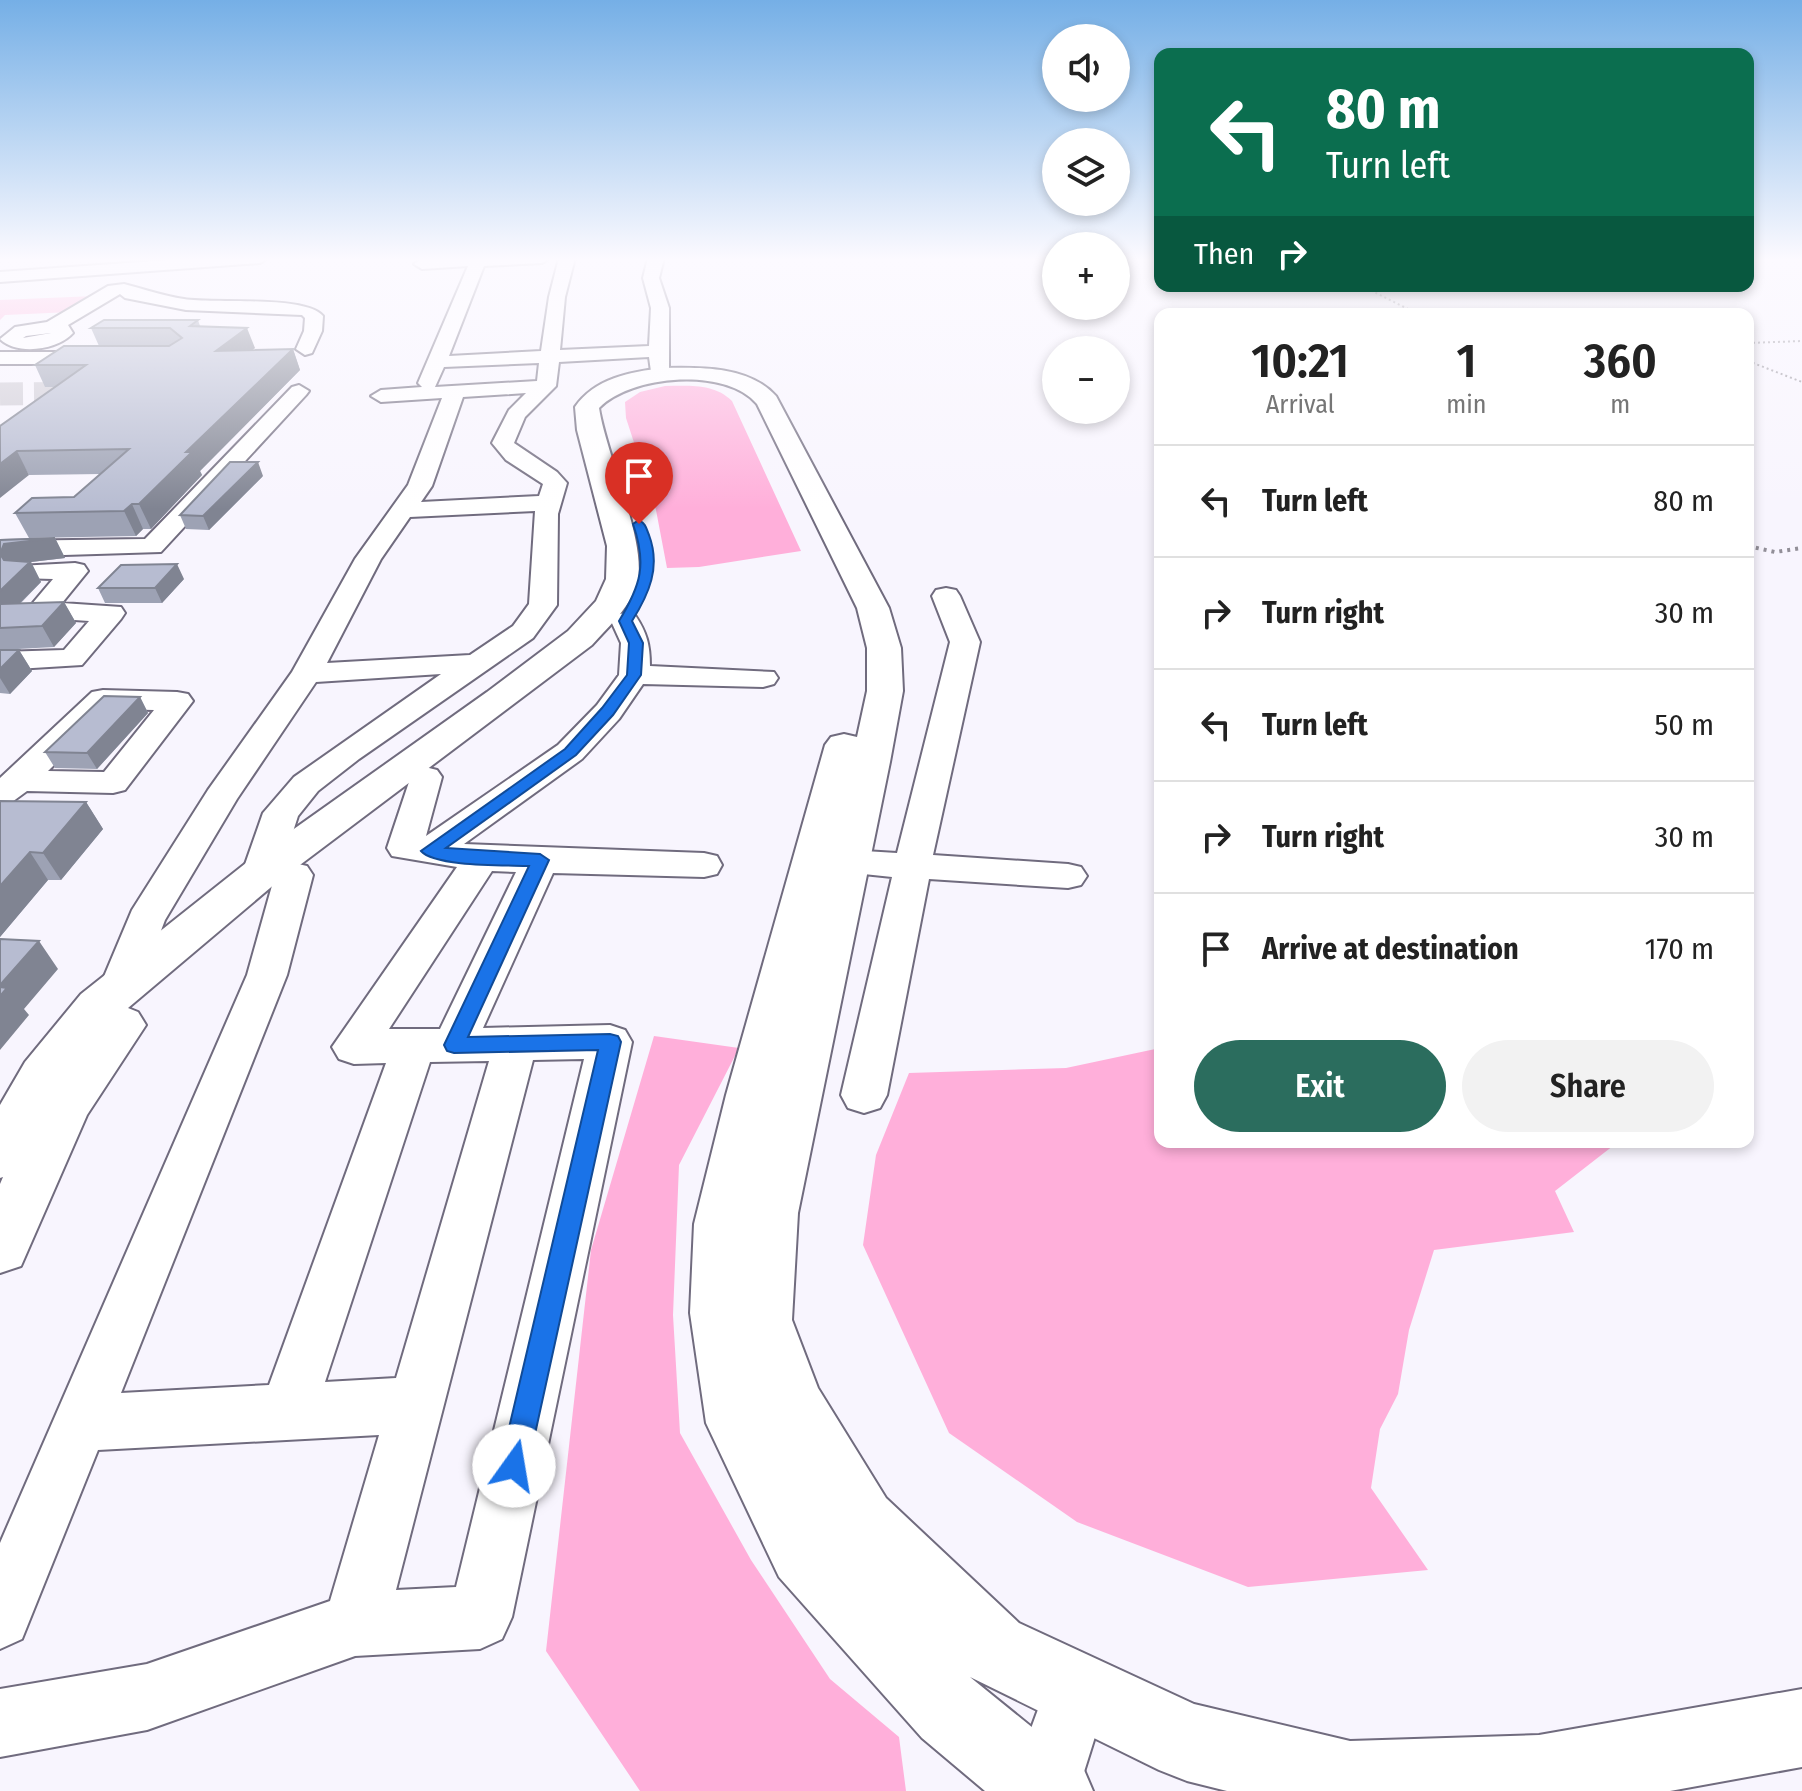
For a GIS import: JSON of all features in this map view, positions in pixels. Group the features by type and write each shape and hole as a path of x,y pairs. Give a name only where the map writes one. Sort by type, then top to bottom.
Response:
{"main road":[{"path":"0,1155 43,1076 98,1007 121,986 277,874 580,638 610,605 622,579 622,546 590,430 587,407 594,398 609,387 658,363 729,378 754,386 768,401 873,608 884,648 885,691 770,1213 761,1320 793,1408 861,1523 993,1649 1187,1742 1350,1781 1539,1775 1802,1728"},
{"path":"0,1247 63,1108 100,1048 146,998 277,874 425,777 585,657 625,621 641,596 648,571 647,547 606,421 607,406 617,396 639,386 664,382 690,380 736,389 748,399 775,458 833,566 862,648 851,718 752,1095 723,1224 721,1313 739,1423 804,1552 949,1711 1046,1790"}],"street":[{"path":"305,349 308,342"},
{"path":"424,393 444,342"},
{"path":"0,1617 178,1196 267,975 281,813 306,784 391,721 523,632 543,605 546,514 555,483 548,474 507,451 503,443 516,414 546,386 552,342"},
{"path":"436,362 550,357 658,363 659,342"},
{"path":"2,358 115,358"},
{"path":"381,396 546,386"},
{"path":"0,549 152,547 299,391"},
{"path":"121,986 146,920 220,798 307,673 368,559 420,486 455,392"},
{"path":"403,510 550,503"},
{"path":"0,572 75,571 40,611 111,613 72,659 0,661"},
{"path":"864,1095 934,766 965,642 946,596"},
{"path":"430,851 570,752 608,712 634,675 636,643 625,621"},
{"path":"307,673 482,662"},
{"path":"634,675 763,678"},
{"path":"425,777 405,848 482,859 704,865"},
{"path":"0,1723 147,1697 355,1624 480,1617 610,1042 354,1047 482,859"},
{"path":"287,1413 434,1046 540,860"},
{"path":"848,862 1068,876"},
{"path":"355,1624 516,1044"},
{"path":"80,1423 414,1405"},
{"path":"1046,1790 1077,1689"}],"path":[{"path":"1754,343 1786,342"},
{"path":"1754,363 1802,382"},
{"path":"1754,550 1802,548"}],"shaded area":[{"path":"665,386 709,388 732,401 801,551 699,567 667,568 656,510 626,418 625,402 640,392"},
{"path":"654,1036 739,1048 679,1165 673,1315 680,1433 751,1560 830,1679 899,1737 906,1791 640,1791 546,1651 591,1250"},
{"path":"1154,1049 1154,1148 1610,1148 1555,1191 1574,1232 1434,1250 1409,1330 1398,1394 1380,1429 1371,1488 1428,1570 1248,1587 1077,1522 949,1433 863,1245 876,1155 909,1073 1066,1068"}],"building":[{"path":"176,342 229,342 216,351 293,349 186,452 192,452 139,504 132,504 124,511 15,513 32,498 74,497 129,449 17,451 0,464 0,426 86,365 35,365 64,346 169,346"},
{"path":"230,462 258,462 203,516 180,515"},
{"path":"55,538 4,544 0,554 0,540"},
{"path":"0,554 4,560 30,562 0,591"},
{"path":"177,564 155,588 98,588 121,565"},
{"path":"64,602 42,626 0,628 0,604"},
{"path":"0,650 19,650 0,669"},
{"path":"104,696 140,697 87,753 45,752"},
{"path":"0,801 86,802 43,853 30,852 0,886"},
{"path":"0,939 39,941 0,985"}],"tunnel":[{"path":"0,394 97,393"}],"route":[{"path":"514,1466 610,1042 454,1045 540,860 482,859 430,851 570,752 608,712 634,675 636,643 625,621 641,596 648,571 647,547 639,524"}]}
